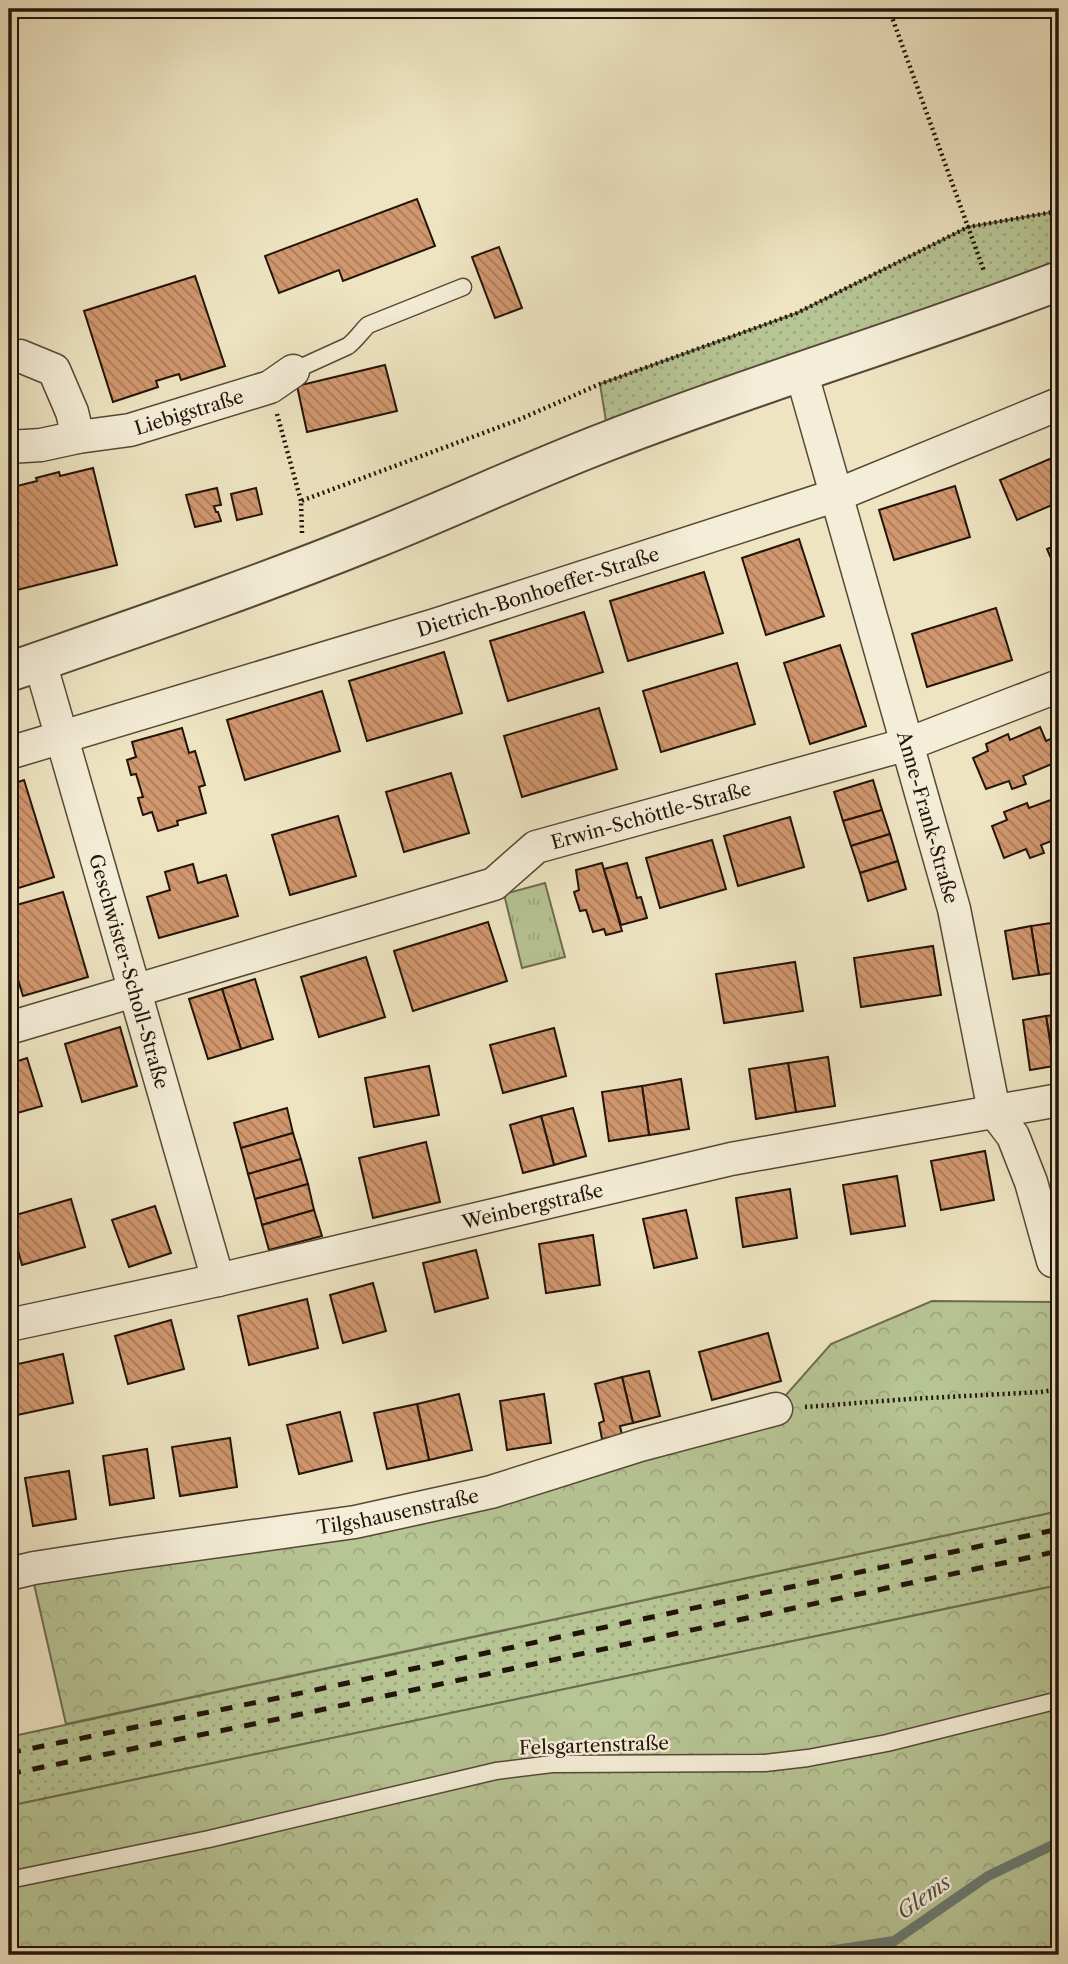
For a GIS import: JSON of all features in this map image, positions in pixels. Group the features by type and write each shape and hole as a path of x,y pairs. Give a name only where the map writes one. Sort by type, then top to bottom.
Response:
{"street":[{"path":"24,667 304,567 609,440 996,305 1058,269"},
{"path":"9,359 20,356 54,370 72,412 78,437"},
{"name":"Anne-Frank-Straße","path":"801,371 954,909 994,1111 1013,1136 1031,1182 1053,1261"},
{"name":"Liebigstraße","path":"9,447 41,445 130,430 281,379"},
{"name":"Dietrich-Bonhoeffer-Straße","path":"9,753 435,625 837,495 1059,404"},
{"name":"Geschwister-Scholl-Straße","path":"24,667 61,737 218,1280"},
{"name":"Erwin-Schöttle-Straße","path":"9,1028 494,884 536,847 908,744 1059,686"},
{"name":"Weinbergstraße","path":"9,1325 218,1280 732,1159 1059,1100"},
{"name":"Tilgshausenstraße","path":"9,1574 112,1556 355,1522 491,1492 640,1445 776,1409"}],"lane":[{"path":"281,379 348,346 368,325 463,287"},
{"name":"Felsgartenstraße","path":"9,1880 209,1839 496,1771 552,1764 765,1763 797,1759 887,1743 1059,1700"}],"path":[{"path":"889,9 996,305"},
{"path":"301,501 518,421 600,384 797,313 968,227 1059,211"},
{"path":"1051,213 1058,269"},
{"path":"281,379 301,501 304,567"},
{"path":"776,1409 1059,1389"}],"green space":[{"path":"1059,211 1059,281 609,440 600,384 797,313 968,227"},
{"path":"545,883 565,957 522,968 504,894"},
{"path":"932,1301 1059,1302 1059,1511 66,1724 34,1584 250,1545 481,1510 681,1444 765,1426 785,1396 831,1344"},
{"path":"1059,1511 1059,1585 9,1806 9,1737"},
{"path":"1059,1585 1059,1955 9,1955 9,1896 14,1884 9,1885 9,1806"}],"building":[{"path":"417,199 435,246 343,281 339,270 279,293 265,256"},
{"path":"499,247 522,308 495,318 472,257"},
{"path":"195,276 225,366 181,380 179,374 156,381 158,387 113,402 84,311"},
{"path":"385,365 397,411 307,432 297,386"},
{"path":"1059,455 1059,502 1017,520 1000,480"},
{"path":"93,468 117,565 9,592 9,488 59,472 60,476"},
{"path":"955,486 970,537 894,560 879,510"},
{"path":"217,488 221,505 214,506 221,521 195,527 186,495"},
{"path":"256,488 262,514 237,520 231,494"},
{"path":"799,539 824,616 766,635 742,558"},
{"path":"1059,544 1059,568 1056,570 1047,549"},
{"path":"704,572 723,633 628,661 610,601"},
{"path":"996,608 1012,660 927,687 912,634"},
{"path":"584,612 603,672 508,701 490,641"},
{"path":"840,645 866,726 810,744 784,663"},
{"path":"444,652 462,713 367,741 349,681"},
{"path":"737,663 755,724 661,752 643,691"},
{"path":"322,691 340,751 245,780 227,720"},
{"path":"599,708 617,769 522,797 504,736"},
{"path":"1040,727 1046,741 1053,738 1059,761 1023,776 1026,784 1012,789 1009,781 986,789 973,758 988,751 986,744 1008,734 1010,740"},
{"path":"182,728 189,753 195,751 205,785 199,787 206,813 177,821 178,825 158,831 152,812 143,815 138,798 143,797 136,774 131,775 127,760 136,757 132,742"},
{"path":"451,773 469,833 404,852 386,792"},
{"path":"24,780 54,877 9,891 9,785"},
{"path":"873,780 882,810 843,821 834,792"},
{"path":"1059,797 1059,838 1041,845 1044,853 1030,858 1026,849 1004,858 992,826 1007,820 1004,812 1027,803 1029,808"},
{"path":"882,810 890,834 851,846 843,821"},
{"path":"338,816 356,876 290,895 272,835"},
{"path":"790,817 804,867 738,886 724,836"},
{"path":"890,834 898,861 860,873 851,846"},
{"path":"712,840 726,889 660,908 646,858"},
{"path":"898,861 906,889 868,901 860,873"},
{"path":"602,863 622,931 606,935 604,929 593,932 586,910 580,911 574,892 579,890 576,870"},
{"path":"627,863 637,898 641,897 647,918 621,925 604,869"},
{"path":"193,864 198,883 226,875 238,916 159,938 147,897 170,890 165,872"},
{"path":"63,892 88,977 23,996 9,950 9,907"},
{"path":"488,922 507,981 413,1011 394,951"},
{"path":"1058,922 1059,972 1039,975 1031,926"},
{"path":"1031,926 1039,975 1013,979 1005,931"},
{"path":"933,946 941,995 861,1007 854,958"},
{"path":"366,957 385,1017 319,1037 301,977"},
{"path":"795,962 803,1011 724,1023 716,974"},
{"path":"255,979 273,1039 241,1049 222,989"},
{"path":"222,989 241,1049 208,1059 189,999"},
{"path":"1059,1014 1059,1065 1054,1066 1046,1016"},
{"path":"1046,1016 1054,1066 1030,1070 1023,1020"},
{"path":"120,1027 137,1086 82,1102 65,1044"},
{"path":"554,1028 566,1076 503,1093 490,1045"},
{"path":"828,1057 835,1106 796,1112 788,1063"},
{"path":"27,1058 42,1106 10,1115 9,1064"},
{"path":"788,1063 796,1112 756,1119 749,1069"},
{"path":"429,1066 439,1115 374,1127 365,1078"},
{"path":"681,1079 689,1129 649,1135 642,1086"},
{"path":"642,1086 649,1135 609,1141 602,1092"},
{"path":"287,1108 293,1133 241,1148 234,1123"},
{"path":"573,1108 586,1156 554,1165 541,1116"},
{"path":"541,1116 554,1165 523,1173 510,1125"},
{"path":"293,1133 301,1159 248,1174 241,1148"},
{"path":"426,1142 440,1202 373,1218 359,1158"},
{"path":"985,1151 994,1200 941,1210 931,1161"},
{"path":"301,1159 308,1184 255,1199 248,1174"},
{"path":"897,1176 905,1226 851,1234 843,1185"},
{"path":"308,1184 314,1210 262,1225 255,1199"},
{"path":"790,1189 797,1238 743,1247 736,1198"},
{"path":"71,1199 85,1247 22,1265 9,1217"},
{"path":"155,1206 171,1253 129,1267 112,1220"},
{"path":"314,1210 322,1236 269,1250 262,1225"},
{"path":"686,1210 697,1258 654,1268 643,1219"},
{"path":"593,1235 600,1285 546,1293 539,1244"},
{"path":"476,1250 488,1298 435,1312 423,1263"},
{"path":"373,1283 386,1331 343,1343 330,1295"},
{"path":"307,1299 318,1348 249,1365 238,1316"},
{"path":"171,1320 184,1369 128,1384 115,1336"},
{"path":"768,1333 781,1381 712,1400 699,1352"},
{"path":"63,1354 73,1403 17,1415 9,1366"},
{"path":"649,1371 660,1416 633,1423 622,1377"},
{"path":"622,1377 633,1423 620,1426 622,1435 602,1439 599,1423 604,1421 595,1384"},
{"path":"459,1394 472,1450 429,1460 417,1404"},
{"path":"544,1394 551,1443 507,1450 500,1401"},
{"path":"417,1404 429,1460 387,1469 374,1413"},
{"path":"340,1412 352,1461 299,1474 287,1425"},
{"path":"230,1438 237,1487 180,1496 172,1447"},
{"path":"147,1449 154,1498 110,1505 103,1456"},
{"path":"69,1471 76,1519 33,1526 25,1478"},
{"path":"9,1625 14,1648 9,1649"}],"waterway":[{"name":"Glems","path":"802,1955 894,1941 988,1876 1059,1842"}],"railway":[{"path":"9,1753 278,1698 1059,1529"},
{"path":"9,1774 283,1718 1059,1551"}]}
